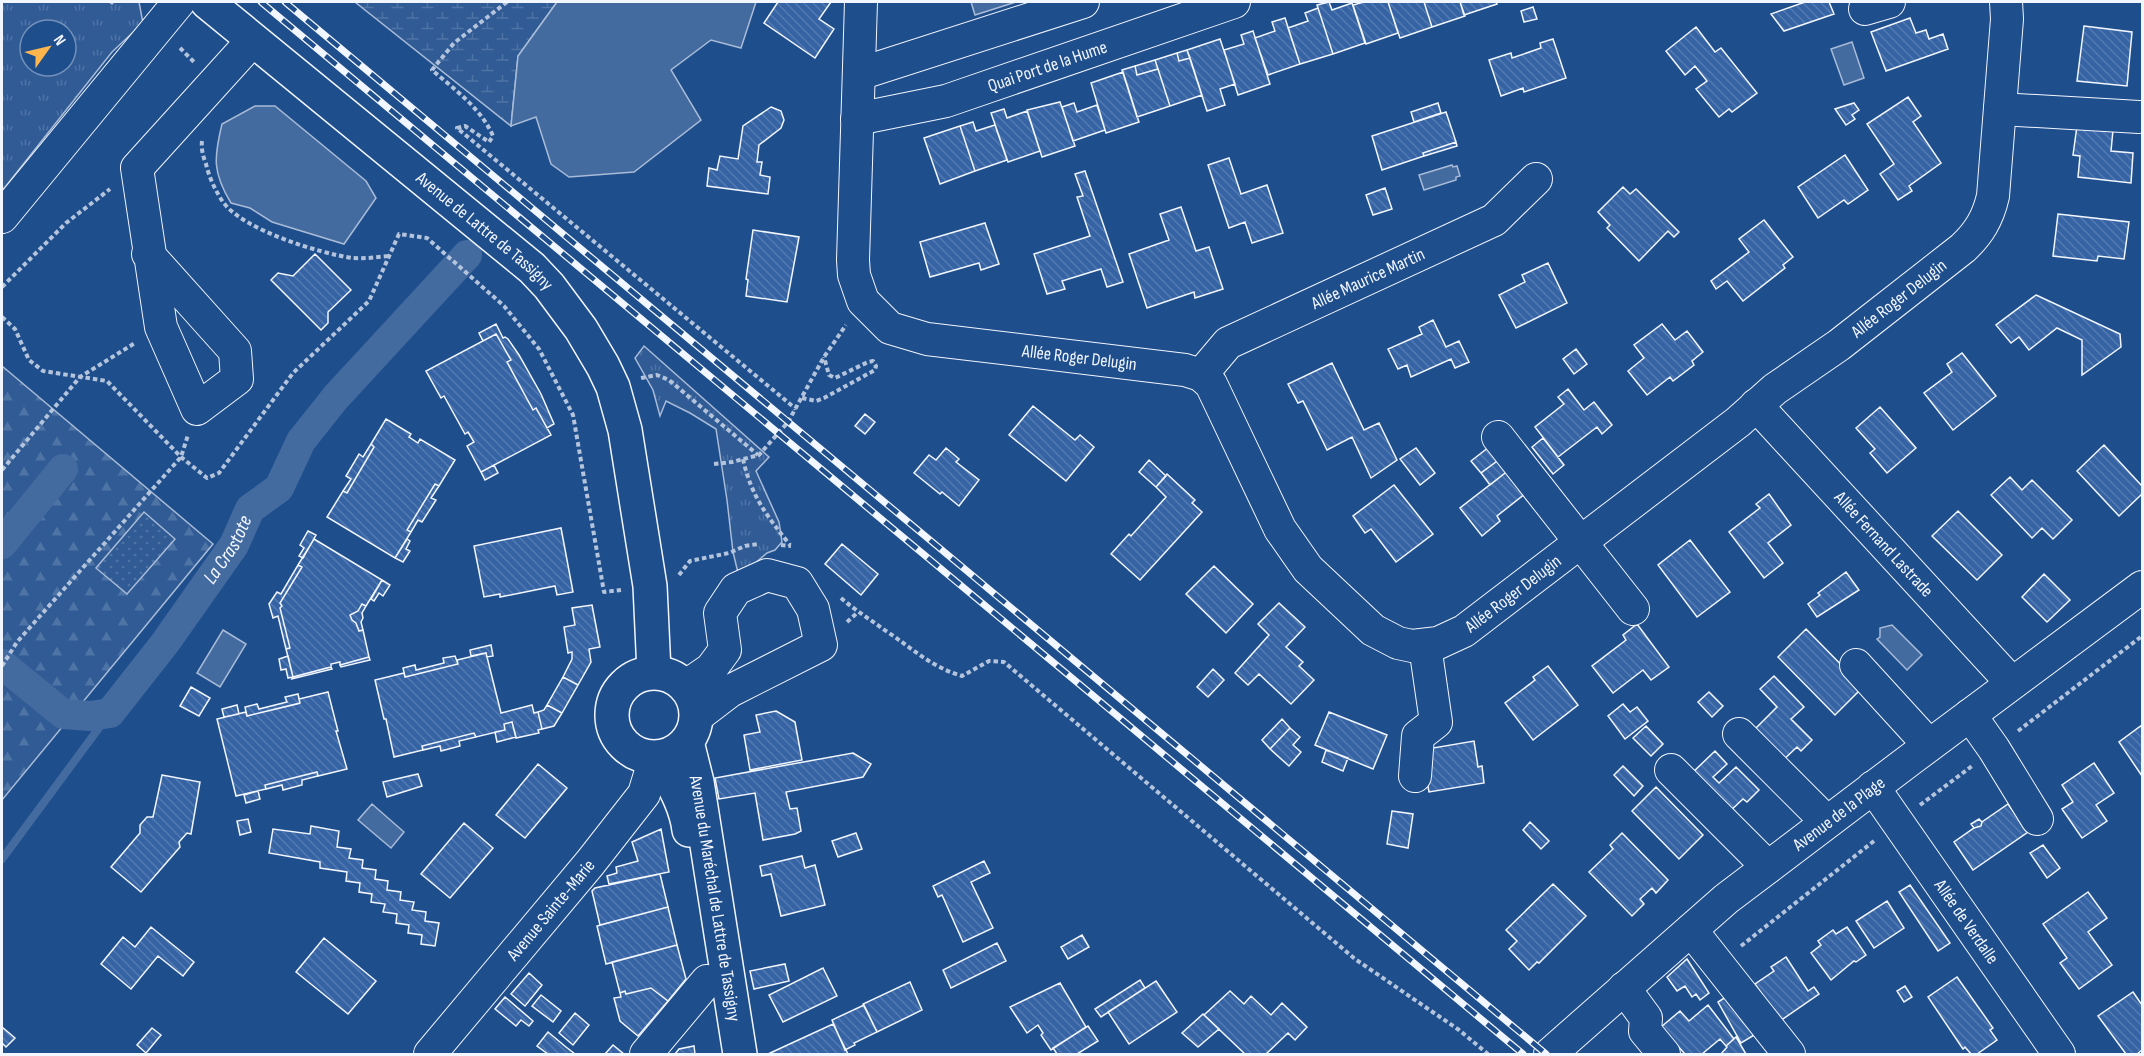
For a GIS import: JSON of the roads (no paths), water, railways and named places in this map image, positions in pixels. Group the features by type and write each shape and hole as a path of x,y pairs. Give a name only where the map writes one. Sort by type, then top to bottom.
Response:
{"main road":[{"name":"Avenue de Lattre de Tassigny","path":"207,2 532,268 549,286 581,329 613,387 625,430 650,586 654,672"},
{"path":"654,672 670,676 685,687 695,706 692,730 679,750 657,758 640,756 627,749 618,738 612,724 614,702 622,687 636,677 654,672"},
{"name":"Avenue du Maréchal de Lattre de Tassigny","path":"692,730 697,782 740,1054"},
{"name":"Avenue du Maréchal de Lattre de Tassigny","path":"657,758 677,792 688,819 707,981 719,1054"}],"street":[{"path":"2,217 179,2"},
{"path":"856,119 861,2"},
{"path":"860,65 1083,2"},
{"name":"Quai Port de la Hume","path":"856,119 946,101 1233,2"},
{"name":"Allée Roger Delugin","path":"856,119 854,275 862,301 890,328 927,339 1185,370 1201,375 1211,384 1280,529 1308,569 1373,630 1398,643 1425,646 1438,643 1464,631 1738,422 1775,389 1839,345 1906,294 1974,238 1989,213 1995,174 2007,19 2006,2"},
{"path":"148,254 235,351 237,379 197,409 161,327 148,254 136,168 253,40"},
{"path":"2000,109 2139,117"},
{"name":"Allée Maurice Martin","path":"1201,375 1228,343 1494,220 1536,179"},
{"name":"Allée Fernand Lastrade","path":"1756,405 2012,683"},
{"path":"1498,437 1634,609"},
{"path":"685,687 711,669 725,651 720,613 736,589 767,575 796,583 813,609 821,645 730,691 692,730"},
{"name":"Avenue de la Plage","path":"1550,1054 1726,899 2142,587"},
{"path":"1415,776 1418,736 1436,722 1425,646"},
{"path":"1856,665 1929,745"},
{"path":"1970,715 2037,819"},
{"path":"1739,734 1827,822"},
{"name":"Avenue Sainte-Marie","path":"430,1054 590,863 644,794 657,758"},
{"path":"1671,770 1768,867"},
{"name":"Allée de Verdalle","path":"1873,787 2055,1053"},
{"path":"1691,930 1789,1054"},
{"path":"646,1054 707,981"},
{"path":"1624,988 1646,1018 1645,1031 1664,1054"}],"waterway":[{"name":"La Crastote","path":"2,664 63,714 90,716 110,713 165,643 234,545 250,509 279,488 301,441 336,397 467,255"},
{"path":"2,544 63,469"},
{"name":"La Crastote","path":"2,859 110,713"}],"railway":[{"path":"261,2 1523,1054"},
{"path":"285,2 1546,1054"}]}
